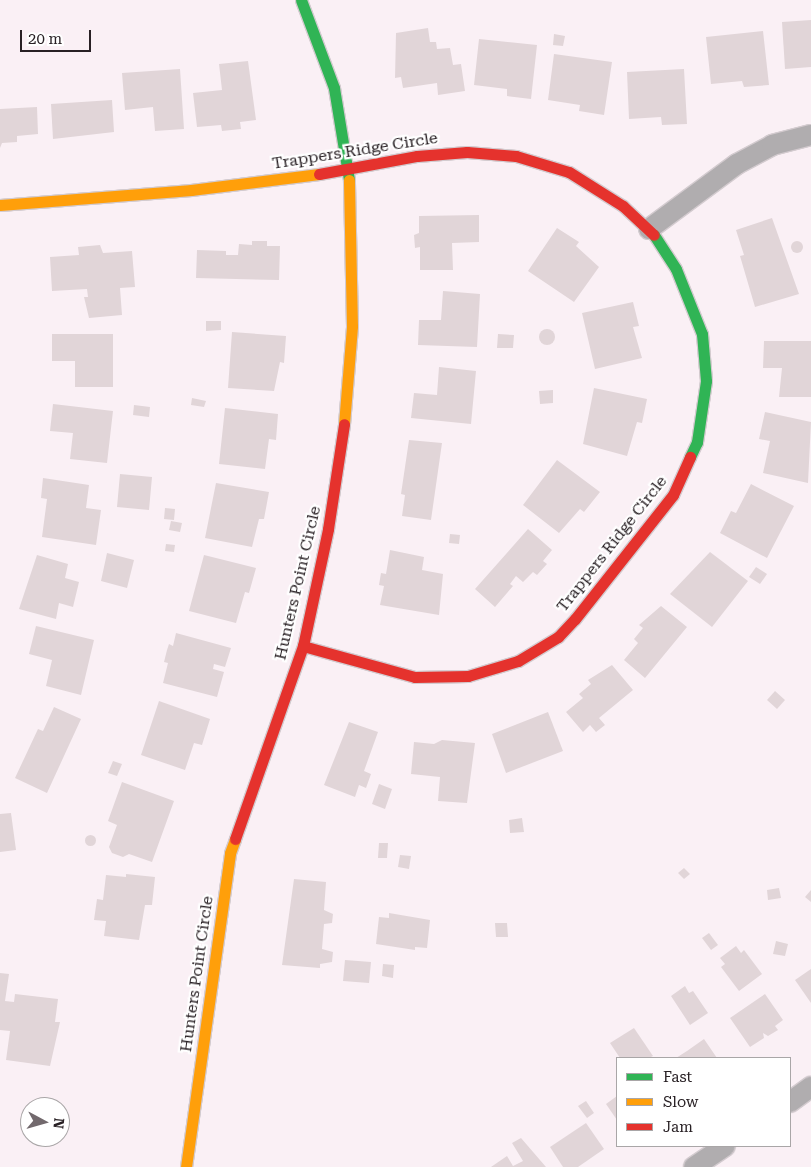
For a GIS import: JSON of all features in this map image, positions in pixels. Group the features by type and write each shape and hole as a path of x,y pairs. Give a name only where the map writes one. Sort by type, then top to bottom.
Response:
{"street":[{"name":"Hunters Point Circle","path":"186,1167 230,853 303,646 332,512 344,424 352,326 352,202 334,88 301,0"},
{"path":"648,229 737,164 772,146 811,135"},
{"name":"Trappers Ridge Circle","path":"0,205 191,190 348,169 417,156 467,152 516,156 569,172 595,186 648,229 676,269 702,334 706,381 700,426 694,450 673,495 575,619 558,637 518,661 468,676 415,677 303,646"},
{"path":"791,1101 811,1087"},
{"path":"694,1167 724,1147"}],"building":[{"path":"811,20 811,67 785,69 782,22"},
{"path":"428,28 430,42 436,42 437,49 450,48 453,65 461,64 465,91 438,95 437,83 403,88 401,77 395,78 396,33"},
{"path":"763,31 769,85 744,87 742,81 711,84 706,37"},
{"path":"554,34 565,36 563,46 553,45"},
{"path":"479,39 537,45 531,99 507,96 507,89 474,85"},
{"path":"554,54 612,62 604,115 579,111 580,105 548,100"},
{"path":"248,61 256,120 240,122 241,129 222,131 221,125 197,127 193,93 222,90 219,64"},
{"path":"180,69 184,129 155,131 153,107 125,110 122,73"},
{"path":"684,69 687,124 662,125 661,117 629,119 627,72"},
{"path":"112,100 114,132 53,139 51,104"},
{"path":"37,107 38,134 17,136 17,142 2,143 0,148 0,109"},
{"path":"479,215 479,242 452,243 453,270 420,270 420,247 415,248 414,235 419,233 419,216"},
{"path":"772,218 799,294 755,307 740,256 744,255 736,230"},
{"path":"557,228 579,242 576,246 599,267 574,302 528,271"},
{"path":"252,241 267,241 267,246 280,246 279,280 196,278 197,250 226,251 226,255 238,255 239,244 252,245"},
{"path":"795,241 799,241 803,247 799,253 795,253 791,249 791,245"},
{"path":"100,245 103,253 132,251 135,287 120,288 122,315 89,318 84,297 88,297 87,289 52,291 50,257 79,255 78,247"},
{"path":"443,291 480,294 477,347 418,345 419,320 441,320"},
{"path":"633,302 639,326 633,327 642,358 595,369 582,313"},
{"path":"206,321 221,321 221,330 206,331"},
{"path":"547,329 555,337 547,345 539,337"},
{"path":"232,332 286,336 284,363 280,362 274,391 228,388"},
{"path":"52,334 113,334 113,387 75,387 75,361 52,361"},
{"path":"498,334 514,335 513,348 497,348"},
{"path":"764,341 811,341 811,397 779,397 782,368 763,368"},
{"path":"439,367 476,371 471,424 411,418 414,393 437,395"},
{"path":"594,388 647,399 642,423 637,422 627,456 583,444"},
{"path":"553,390 553,403 540,404 539,391"},
{"path":"192,398 206,401 204,407 191,405"},
{"path":"53,404 113,411 107,463 70,459 73,433 50,431"},
{"path":"134,405 150,407 149,417 133,415"},
{"path":"225,408 278,414 276,440 269,439 265,469 219,464"},
{"path":"765,412 811,422 808,483 763,473 770,441 759,439"},
{"path":"409,440 442,443 431,520 402,516 405,495 401,494"},
{"path":"557,460 600,492 584,512 580,509 559,533 523,505"},
{"path":"120,474 152,477 149,510 117,507"},
{"path":"43,478 89,485 86,508 101,510 96,545 42,537 47,499 41,498"},
{"path":"216,483 269,492 264,519 259,519 252,547 205,538"},
{"path":"751,484 794,506 767,558 720,533 731,511 736,513"},
{"path":"165,508 175,509 174,520 164,519"},
{"path":"171,521 182,523 180,532 169,530"},
{"path":"528,529 552,550 543,561 547,564 537,575 533,572 523,582 516,576 510,584 513,586 495,607 475,589"},
{"path":"450,534 460,535 459,544 449,543"},
{"path":"166,544 175,545 174,552 165,551"},
{"path":"390,550 424,557 422,570 443,574 439,615 380,605 384,586 379,585 381,573 386,574"},
{"path":"710,552 748,581 712,627 670,594"},
{"path":"107,553 134,560 127,588 101,581"},
{"path":"37,555 68,564 65,578 79,582 73,607 59,603 56,619 19,609"},
{"path":"204,555 256,568 249,593 245,592 236,623 189,611"},
{"path":"756,567 767,574 760,584 749,577"},
{"path":"661,606 687,627 645,678 624,660 638,643 634,639 643,628 639,625"},
{"path":"36,626 94,640 81,695 46,686 52,660 29,654"},
{"path":"176,633 231,648 225,667 214,664 213,669 224,672 217,697 163,683 168,663 164,662 167,650 169,644 173,646"},
{"path":"612,665 633,690 599,718 605,725 596,732 590,725 583,732 566,712 583,698 579,694 591,684 588,680"},
{"path":"775,691 785,700 777,709 767,700"},
{"path":"159,701 210,719 202,745 194,743 185,770 141,755"},
{"path":"54,707 81,719 47,793 15,778 38,729 43,731"},
{"path":"548,712 563,751 506,773 492,734"},
{"path":"349,722 378,732 364,771 371,774 366,788 359,785 355,797 324,785"},
{"path":"442,740 475,743 467,803 438,801 440,777 411,774 414,742 434,744"},
{"path":"113,761 122,764 117,776 108,773"},
{"path":"122,782 174,801 152,862 129,854 123,857 112,853 109,847 117,825 108,821"},
{"path":"379,784 392,789 385,809 372,804"},
{"path":"11,813 16,850 0,852 0,814"},
{"path":"522,818 524,832 510,833 509,820"},
{"path":"88,835 92,835 95,840 94,844 88,845 85,842 85,838"},
{"path":"379,843 388,843 387,858 378,858"},
{"path":"400,855 411,856 409,869 398,867"},
{"path":"684,868 690,874 684,879 678,873"},
{"path":"126,874 155,877 152,905 145,905 139,940 104,936 106,921 94,920 97,899 103,900 106,875 126,877"},
{"path":"294,879 326,882 324,910 333,914 332,923 324,924 322,949 333,952 332,962 320,964 320,968 282,965"},
{"path":"779,888 781,898 768,900 767,890"},
{"path":"811,890 811,902 805,897"},
{"path":"389,913 430,920 427,948 415,947 415,950 376,944 379,917 389,918"},
{"path":"495,923 507,923 508,937 496,937"},
{"path":"709,933 718,945 711,950 702,938"},
{"path":"776,941 788,944 785,956 773,954"},
{"path":"736,946 741,953 744,950 762,974 739,991 721,967 725,964 720,958"},
{"path":"345,960 371,962 369,983 343,981"},
{"path":"383,964 394,965 393,978 382,976"},
{"path":"811,969 811,1003 795,980"},
{"path":"0,973 9,974 5,1001 14,1002 15,994 58,999 55,1022 60,1022 50,1066 6,1060 10,1031 0,1030"},
{"path":"685,986 689,993 693,991 708,1013 690,1025 671,996"},
{"path":"765,994 783,1020 775,1026 778,1030 768,1036 763,1033 764,1038 750,1047 730,1018"},
{"path":"634,1028 653,1056 619,1057 610,1043"},
{"path":"704,1039 716,1057 678,1057"},
{"path":"616,1097 616,1119 606,1104"},
{"path":"586,1101 594,1113 587,1118 578,1106"},
{"path":"586,1123 604,1149 578,1167 563,1167 550,1147"},
{"path":"521,1138 546,1167 491,1167 507,1156 513,1166 523,1161 512,1143"}],"traffic: fast":[{"path":"301,0 334,88 349,180"},
{"path":"654,235 676,269 702,334 706,381 697,442 690,457"}],"traffic: slow":[{"path":"0,205 191,190 319,174"},
{"path":"344,424 352,326 349,180"},
{"path":"186,1167 230,853 235,839"}],"traffic: jam":[{"path":"319,174 417,156 467,152 516,156 569,172 623,206 654,235"},
{"path":"235,839 303,646 328,529 344,424"},
{"path":"303,646 415,677 468,676 518,661 558,637 575,619 673,495 690,457"}]}
